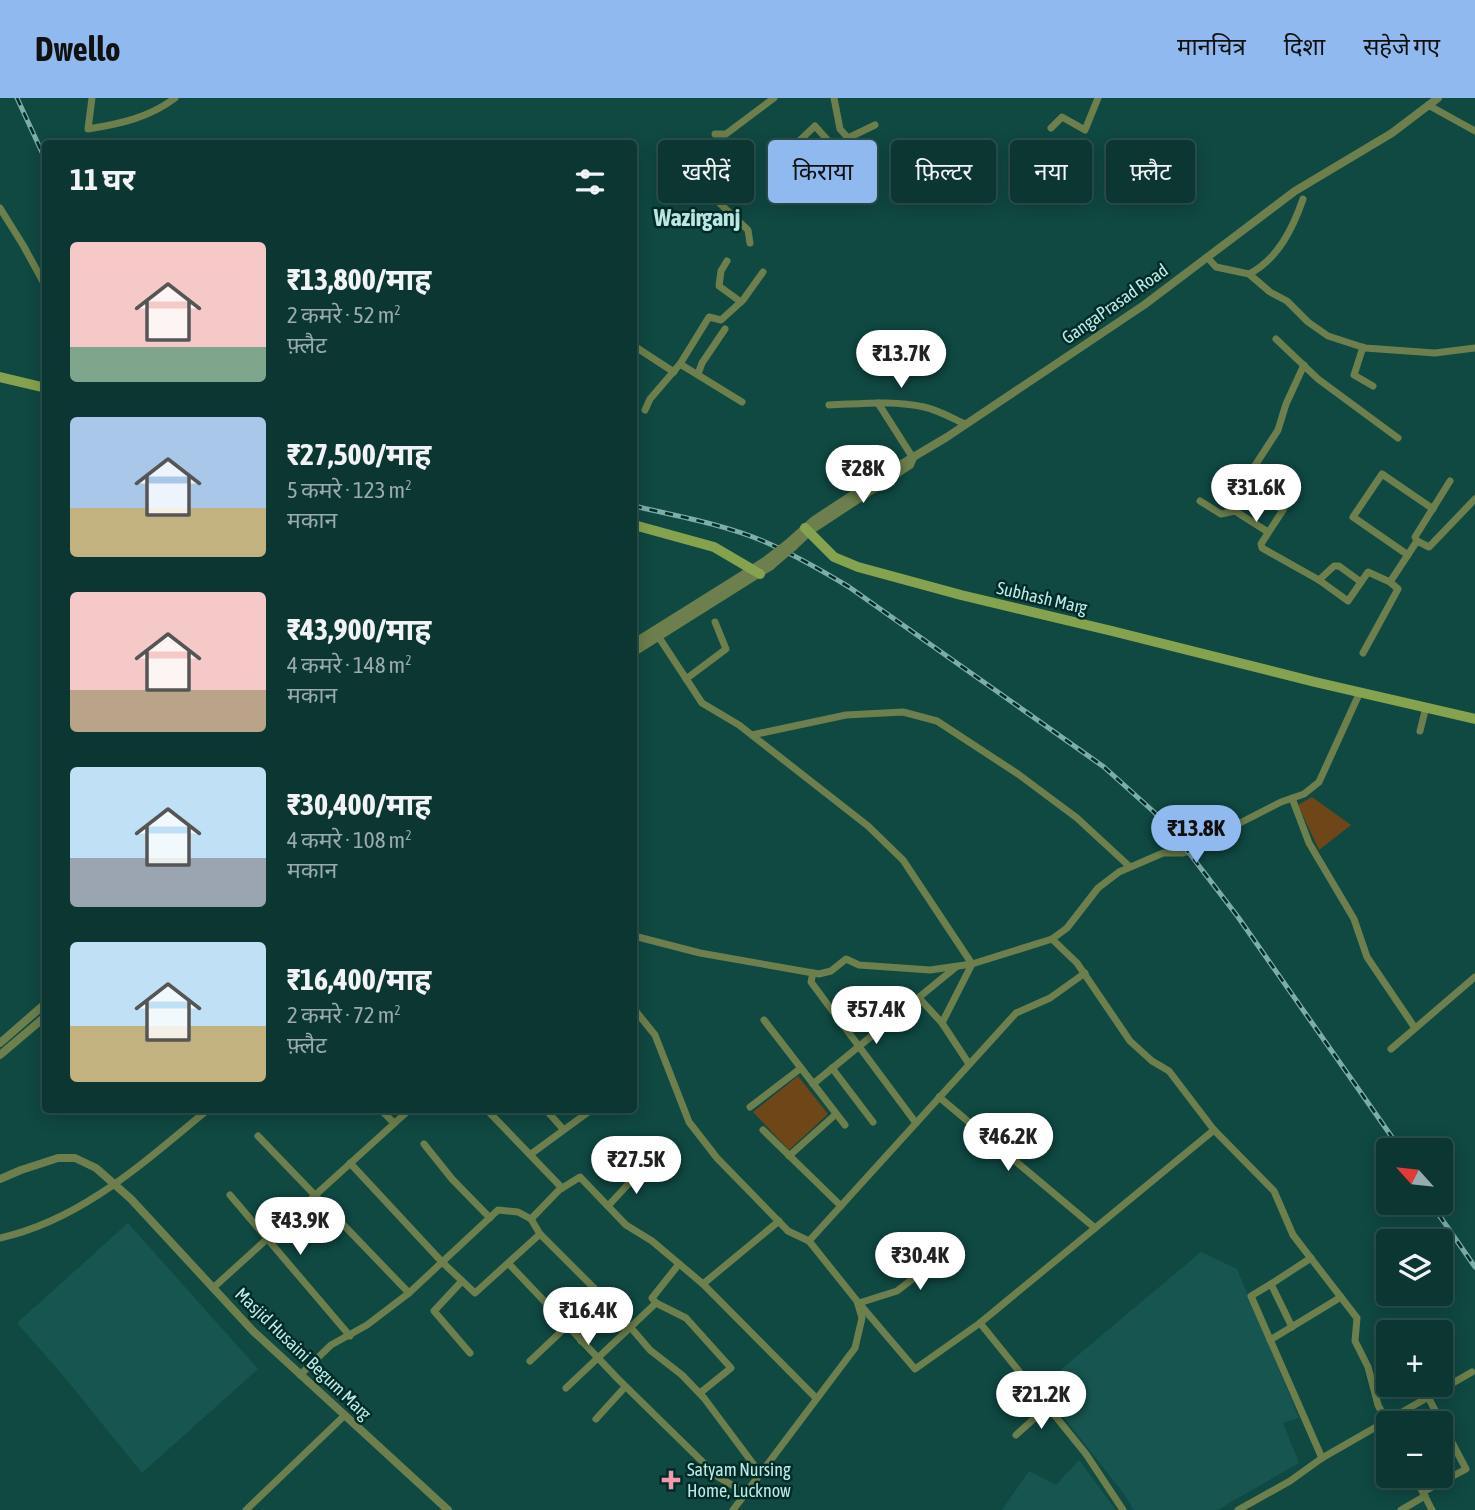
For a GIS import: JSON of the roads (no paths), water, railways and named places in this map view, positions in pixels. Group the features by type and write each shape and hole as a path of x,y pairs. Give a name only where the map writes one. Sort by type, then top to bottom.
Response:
{"main road":[{"path":"0,377 42,387"},
{"path":"637,526 714,547 757,572"},
{"name":"Subhash Marg","path":"807,529 834,557 858,567 961,595 1475,719"}],"street":[{"path":"92,98 88,129 127,123 174,98"},
{"path":"715,134 726,134 774,98"},
{"path":"834,98 840,129 848,138 875,125"},
{"path":"1051,128 1062,117 1085,130 1098,98"},
{"name":"GangaPrasad Road","path":"807,529 905,460 913,458 1144,305 1295,191 1392,133 1438,98"},
{"path":"1428,105 1475,131"},
{"path":"800,140 815,126 824,138 840,129"},
{"path":"1249,274 1272,256 1289,234 1303,199"},
{"path":"719,203 748,230 750,243"},
{"path":"0,208 42,280"},
{"path":"1207,257 1216,267 1249,274 1270,292 1287,301 1308,322 1328,336 1363,347 1435,352 1475,348"},
{"path":"727,261 721,271 719,286 741,302"},
{"path":"645,410 650,399 674,372 709,317 721,320 741,302 763,272"},
{"path":"698,374 724,329"},
{"path":"1276,339 1318,379 1398,438"},
{"path":"1363,347 1354,375 1373,386"},
{"path":"637,348 674,372"},
{"path":"680,363 742,402"},
{"path":"1304,365 1278,430 1243,484 1283,510 1261,544 1262,548 1319,580 1348,601 1368,572 1390,582 1398,589 1363,653"},
{"path":"829,405 878,403 927,408 965,424"},
{"path":"878,403 913,458"},
{"path":"1408,555 1353,517 1382,474 1433,509"},
{"path":"1390,582 1417,541 1415,537 1450,481"},
{"path":"1417,541 1429,547 1475,499"},
{"path":"1200,501 1221,514 1235,510 1268,532"},
{"path":"637,650 757,572 807,529"},
{"path":"1319,580 1334,566 1339,566 1361,582"},
{"path":"637,641 757,572"},
{"path":"686,679 726,649 715,622"},
{"path":"658,636 702,703 752,736 868,826 903,860 972,964"},
{"path":"637,937 700,953 819,974 831,971 846,959 859,965 930,970 972,964 1052,939 1067,928 1098,888 1129,866 1163,853 1183,853 1201,848 1234,826 1304,794 1319,782 1360,692"},
{"path":"1420,731 1426,708"},
{"path":"752,736 846,715 903,712 937,720 1018,774 1077,818 1129,866"},
{"path":"1292,798 1309,844 1354,919 1367,957 1415,1028"},
{"path":"1052,939 1085,973 1130,1041 1152,1061 1169,1071 1214,1130 1274,1191 1293,1235 1357,1318 1355,1341 1368,1367 1381,1411"},
{"path":"942,1023 972,964"},
{"path":"813,1084 958,966"},
{"path":"813,973 811,982 916,1123"},
{"path":"809,1241 1016,1013 1050,998 1085,973"},
{"path":"1391,1049 1475,977"},
{"path":"919,998 942,1023 969,1063"},
{"path":"0,1043 42,1006"},
{"path":"637,1013 655,1035 689,1122 717,1158 789,1231 809,1241 915,1369 980,1323 1214,1130"},
{"path":"0,1055 42,1019"},
{"path":"764,1020 845,1125"},
{"path":"750,1107 801,1068"},
{"path":"832,1068 873,1122"},
{"path":"939,1097 1095,1228"},
{"path":"0,1238 46,1224 116,1185 207,1113"},
{"path":"384,1113 394,1123"},
{"path":"214,1288 406,1113"},
{"path":"490,1113 562,1188"},
{"path":"549,1113 563,1129"},
{"path":"531,1154 587,1113"},
{"path":"789,1156 836,1114"},
{"path":"763,1130 841,1206"},
{"path":"258,1136 409,1293"},
{"path":"425,1144 452,1179 490,1218"},
{"name":"Masjid Husaini Begum Marg","path":"0,1179 58,1158 75,1158 96,1168 116,1185 253,1331 448,1510"},
{"path":"351,1163 442,1262 477,1293 540,1234"},
{"path":"608,1206 643,1168"},
{"path":"531,1219 562,1188 580,1177 626,1225 652,1241 703,1284 816,1398"},
{"path":"230,1195 350,1336"},
{"path":"300,1375 331,1345 350,1336 409,1293 498,1210 518,1212 531,1219 540,1234 614,1308 650,1350 700,1393 760,1473"},
{"path":"703,1284 779,1221"},
{"path":"858,1302 897,1291 919,1274 900,1256"},
{"path":"1311,1258 1251,1296 1322,1458"},
{"path":"509,1264 625,1387 718,1477 746,1493"},
{"path":"679,1264 652,1298 656,1303 686,1318 732,1368 700,1393"},
{"path":"462,1281 434,1311 470,1353"},
{"path":"1271,1284 1292,1326"},
{"path":"1270,1340 1341,1297"},
{"path":"733,1510 855,1348 862,1318 858,1302"},
{"path":"566,1388 656,1303"},
{"path":"581,1341 614,1308"},
{"path":"980,1323 1086,1454 1123,1510"},
{"path":"530,1361 567,1326"},
{"path":"1453,1383 1472,1372"},
{"path":"596,1419 625,1387"},
{"path":"1401,1510 1466,1469 1428,1397 1406,1411"},
{"path":"1016,1435 1048,1406"},
{"path":"246,1510 344,1416"},
{"path":"1238,1510 1290,1482 1322,1458 1376,1429"},
{"path":"1421,1488 1432,1510"}],"railway":[{"path":"17,98 42,152"},
{"path":"637,507 747,535 817,568 849,587 1104,767 1154,812 1180,841 1238,917 1393,1138"},
{"path":"1439,1215 1475,1267"}],"place":[{"name":"Satyam Nursing Home, Lucknow","path":"671,1480"}],"district":[{"name":"Wazirganj","path":"697,218"}]}
